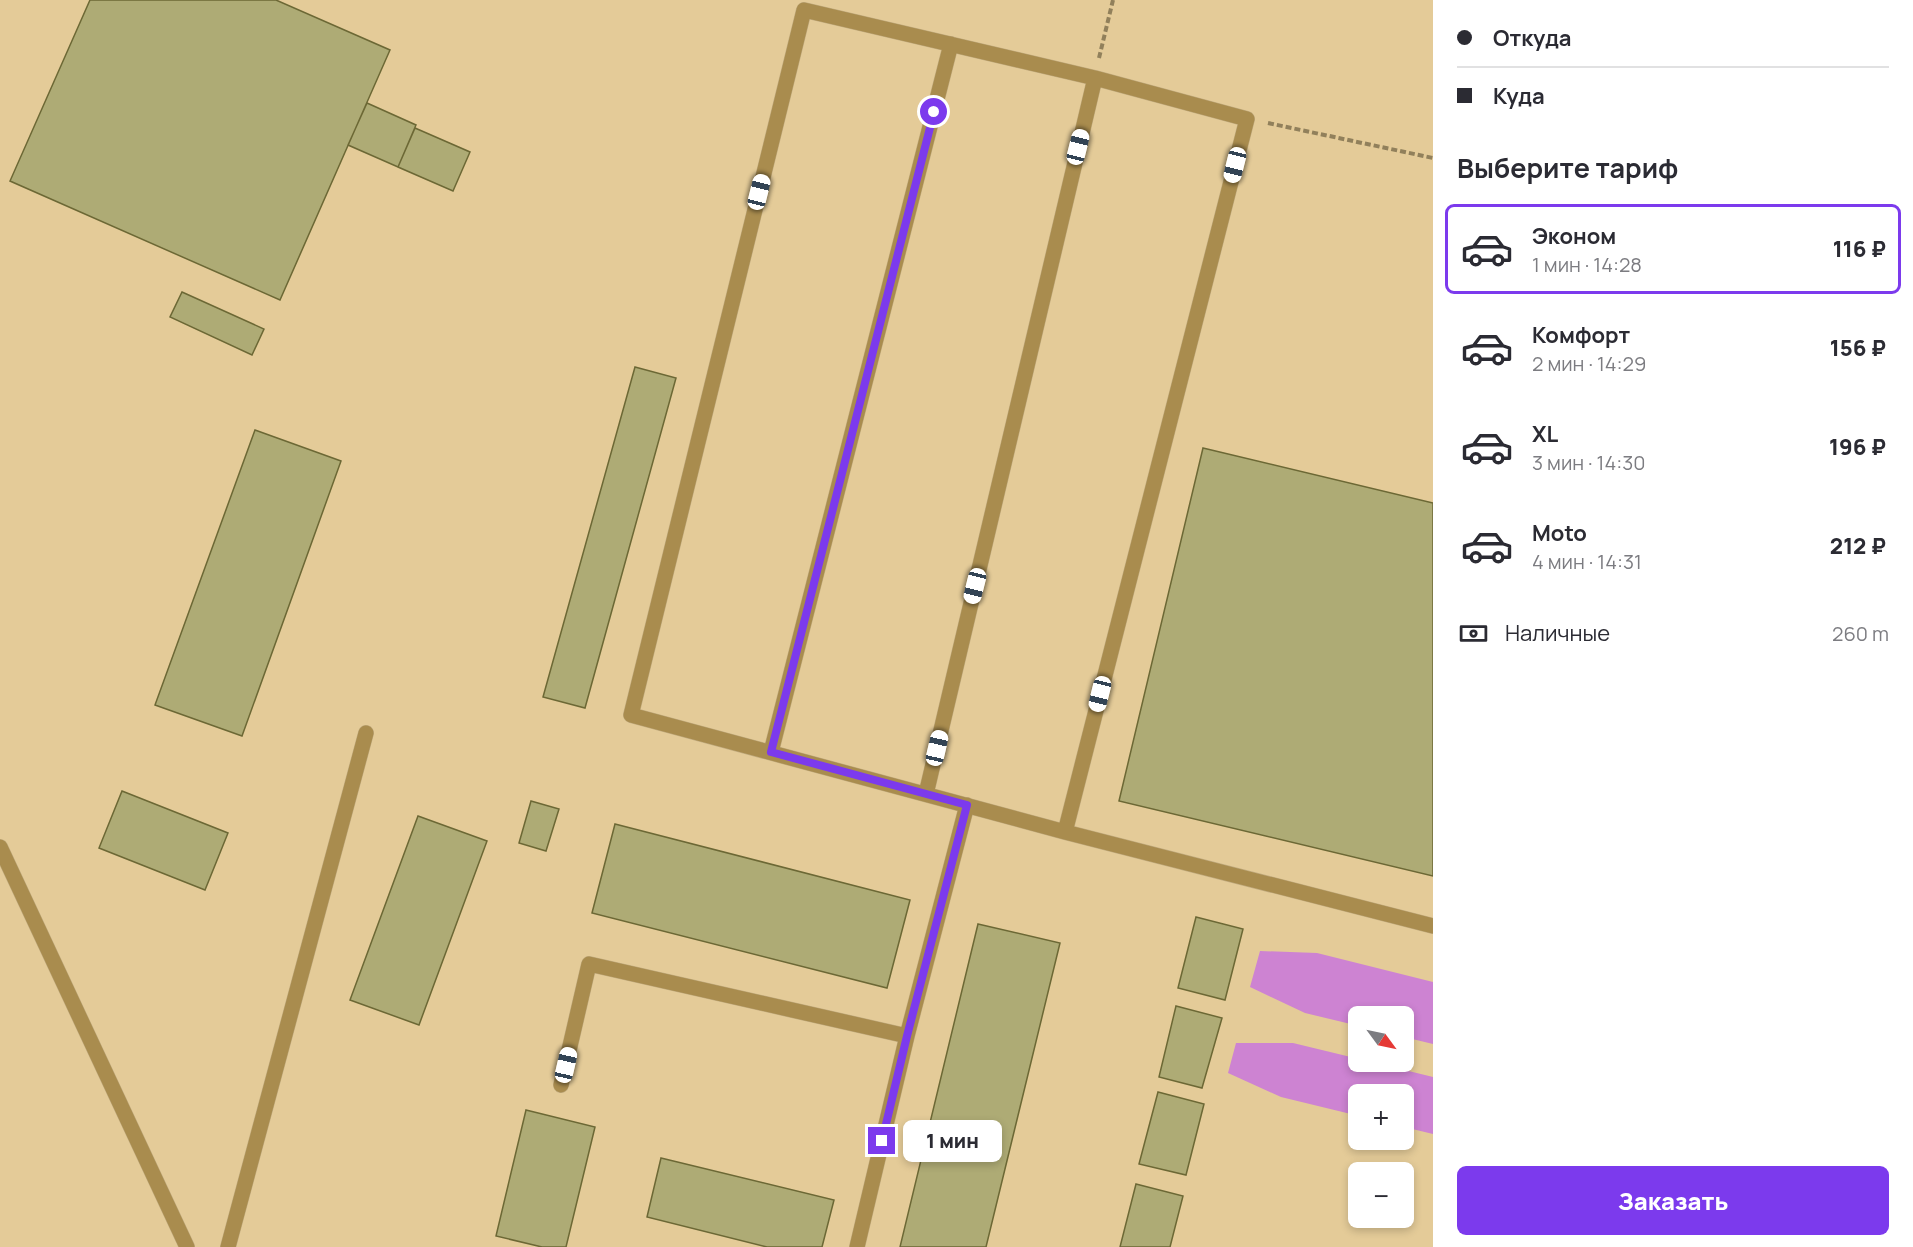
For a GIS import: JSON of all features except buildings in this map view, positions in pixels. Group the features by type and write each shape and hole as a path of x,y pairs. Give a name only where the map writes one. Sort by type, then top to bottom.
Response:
{"street":[{"path":"1065,832 1247,119 1095,78 804,10 631,715 1065,832 1433,926"},
{"path":"771,752 951,44"},
{"path":"926,794 1095,78"},
{"path":"228,1247 366,733"},
{"path":"857,1247 907,1036 967,805"},
{"path":"0,847 187,1247"},
{"path":"561,1085 589,964 907,1036"}],"path":[{"path":"1095,78 1113,0"},
{"path":"1247,119 1433,158"}],"shaded area":[{"path":"1260,951 1317,953 1433,982 1433,1044 1414,1039 1414,1006 1348,1006 1348,1023 1305,1013 1250,987"},
{"path":"1236,1043 1293,1043 1348,1056 1348,1072 1413,1072 1433,1077 1433,1134 1414,1129 1414,1084 1348,1084 1348,1113 1281,1097 1228,1073"}],"route":[{"path":"882,1141 967,805 771,752 934,112"}]}
